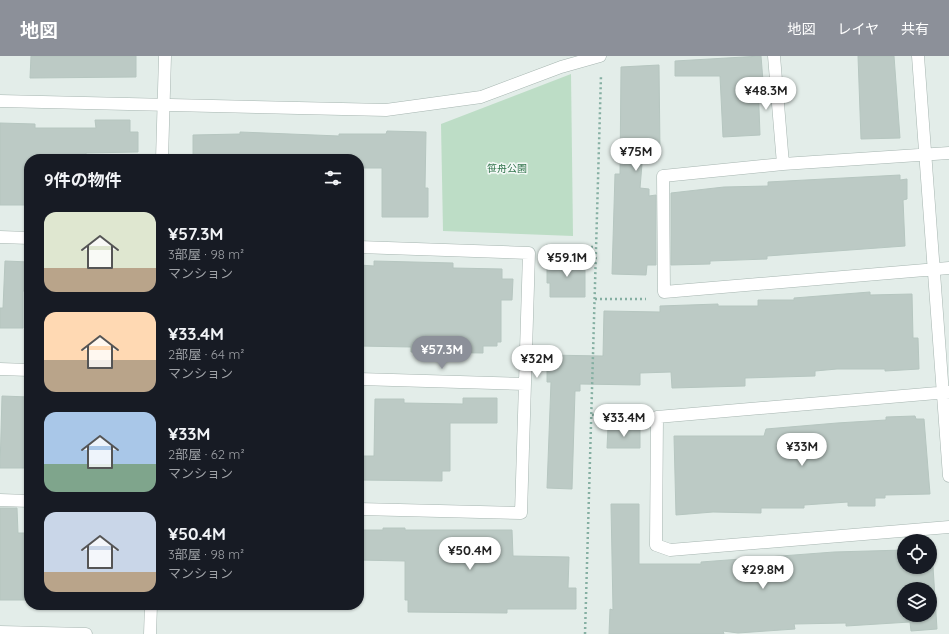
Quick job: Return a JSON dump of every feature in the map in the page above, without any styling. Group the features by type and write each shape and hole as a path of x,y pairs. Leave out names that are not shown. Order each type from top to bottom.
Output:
{"street":[{"path":"162,154 165,56"},
{"path":"0,101 386,110 481,97 561,67 600,56"},
{"path":"774,56 783,164"},
{"path":"918,56 933,270 946,393 949,476"},
{"path":"949,153 783,164 664,176 664,292 949,268"},
{"path":"0,237 24,238"},
{"path":"364,247 529,253 521,513 364,509"},
{"path":"0,369 24,370"},
{"path":"364,379 525,384"},
{"path":"946,393 657,417 656,545 670,550 949,527"},
{"path":"0,500 24,501"},
{"path":"150,634 151,610"},
{"path":"0,632 86,634"}],"path":[{"path":"585,634 601,72"},
{"path":"529,253 536,246 595,247"},
{"path":"595,299 653,299 664,292"},
{"path":"592,415 657,417"}],"green space":[{"name":"笹舟公園","path":"571,74 573,236 443,231 441,124"}],"building":[{"path":"31,56 136,56 136,77 30,78"},
{"path":"761,56 763,81 758,82 760,135 723,137 720,76 675,76 675,61"},
{"path":"858,56 894,56 900,138 861,139"},
{"path":"659,65 660,152 643,152 640,188 649,189 649,196 656,195 656,265 647,265 646,275 612,274 615,174 620,174 621,67"},
{"path":"95,120 130,120 130,132 138,132 138,152 24,154 24,205 0,205 0,123 35,124 35,128 96,128"},
{"path":"387,131 426,132 425,188 428,188 428,217 382,217 382,168 364,168 364,154 193,154 193,135 240,134 240,132 339,136 339,134 386,134"},
{"path":"900,175 900,180 907,179 907,199 903,200 905,246 767,256 767,259 710,261 710,264 671,265 671,193 724,187 768,186 768,182"},
{"path":"547,260 585,260 585,297 550,297 550,283 547,283"},
{"path":"5,261 24,262 23,328 0,328 0,308 3,308"},
{"path":"374,261 453,263 453,268 502,269 502,279 513,279 512,300 501,300 501,342 497,342 497,346 483,346 483,353 411,352 411,347 364,346 364,265 374,266"},
{"path":"870,292 870,295 912,294 913,338 918,338 919,369 885,371 885,369 837,369 815,371 815,376 745,378 745,386 672,388 671,372 640,373 640,385 580,384 580,391 575,391 572,489 547,488 551,382 547,382 547,355 603,356 604,311 660,312 660,306 718,304 718,306 758,306 758,300 794,300 794,298"},
{"path":"2,396 24,397 24,468 0,468"},
{"path":"463,398 497,398 497,423 450,423 450,471 442,471 442,481 364,480 364,456 374,456 375,399 404,399 404,403 463,404"},
{"path":"915,416 916,419 924,419 930,494 885,495 885,498 875,498 875,506 848,506 848,502 804,505 804,508 761,508 761,513 713,512 676,515 674,436 764,436 766,429 886,420 886,417"},
{"path":"608,427 640,427 640,448 607,448"},
{"path":"611,504 639,504 639,564 701,564 701,562 834,552 897,550 897,574 933,574 934,582 897,582 897,622 910,622 846,626 846,623 794,624 795,629 738,633 723,631 724,634 609,634 610,609 613,610"},
{"path":"0,508 17,508 18,533 24,533 24,600 0,600"},
{"path":"383,528 405,528 405,530 512,530 513,556 569,557 568,588 576,588 576,609 507,609 507,613 408,612 408,600 405,600 405,561 364,560 364,530 383,530"},
{"path":"910,622 937,622 937,629 911,631"}]}
